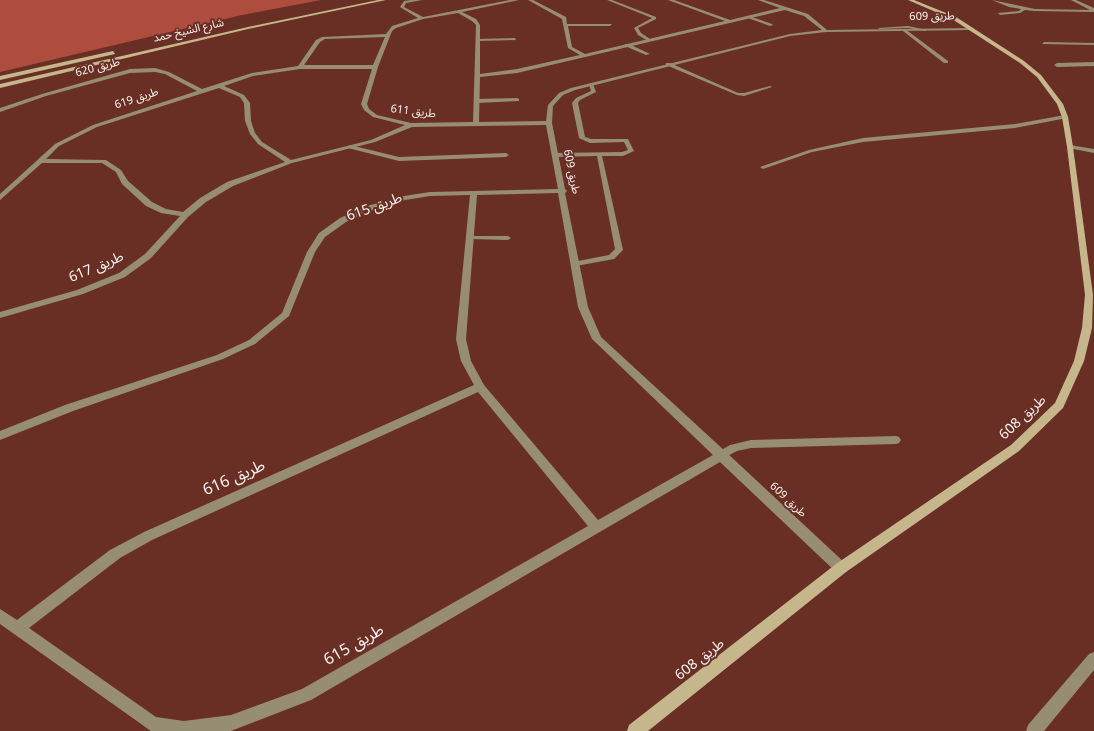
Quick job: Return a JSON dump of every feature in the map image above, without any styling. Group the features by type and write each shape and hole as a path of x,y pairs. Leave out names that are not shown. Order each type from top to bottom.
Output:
{"street":[{"name":"شارع الشيخ حمد","path":"0,78 356,0"},
{"name":"شارع الشيخ حمد","path":"0,86 248,28 384,0"},
{"path":"420,0 405,2 402,7 422,18"},
{"path":"300,67 318,41 324,38 388,35 394,27 422,18 516,0"},
{"path":"530,0 560,15 566,25 570,48 584,55"},
{"path":"670,0 730,21"},
{"path":"760,0 806,15 826,31"},
{"name":"طريق 608","path":"635,731 841,568 1015,448 1059,405 1078,361 1087,328 1089,295 1065,118 1051,90 1039,76 972,29 935,9 910,0"},
{"path":"994,0 1023,8 1094,10"},
{"path":"1073,0 1094,10"},
{"path":"478,76 517,71 786,8"},
{"path":"1000,14 1020,12 1023,8"},
{"path":"458,11 477,22 478,76 476,125"},
{"path":"566,25 610,24"},
{"name":"طريق 609","path":"841,568 597,339 583,308 549,123 553,100 561,94 591,84 790,35 826,31 972,29"},
{"name":"طريق 611","path":"388,35 375,67 364,104 366,110 375,116 411,125 549,123"},
{"path":"1057,65 1094,64"},
{"name":"طريق 619","path":"1,196 57,145 95,126 200,90 252,75 300,67 375,67"},
{"name":"طريق 620","path":"0,110 44,94 130,71 155,70 167,73 200,90"},
{"path":"218,85 242,96 247,103 248,121 252,133 260,143 290,162"},
{"name":"طريق 617","path":"0,315 80,292 122,275 148,256 185,215 203,200 230,184 290,162 350,147 411,125"},
{"path":"1070,147 1094,151"},
{"path":"40,161 94,160 111,163 119,171 125,182 149,204 164,211 185,215"},
{"name":"طريق 615","path":"0,436 69,408 220,357 252,342 286,314 311,252 322,236 343,220 370,208 404,198 430,194 563,191"},
{"path":"474,193 472,238 461,339 466,361 480,387 597,528"},
{"name":"طريق 616","path":"18,628 116,554 148,536 480,387"},
{"name":"طريق 615","path":"0,616 153,724 184,729 231,723 306,695 722,455"},
{"path":"1034,731 1094,659"}],"lane":[{"path":"609,0 654,18 636,28 639,34 649,40"},
{"path":"749,17 770,25"},
{"path":"880,28 908,27 925,30"},
{"path":"904,30 946,62"},
{"path":"478,40 515,38"},
{"path":"1044,43 1094,44"},
{"path":"627,45 648,54"},
{"path":"668,64 737,94 744,95 770,88"},
{"path":"555,155 627,154 631,150 626,140 590,141 582,138 575,103 578,99 594,92 591,84"},
{"path":"477,101 517,100"},
{"path":"763,168 811,151 863,140 1015,126 1065,118"},
{"path":"350,147 400,159 506,155"},
{"path":"576,264 611,257 619,250 599,154"},
{"path":"472,238 508,238"},
{"path":"722,455 734,448 751,444 896,440"}],"shaded area":[{"path":"0,0 321,0 242,15 0,72"}]}
